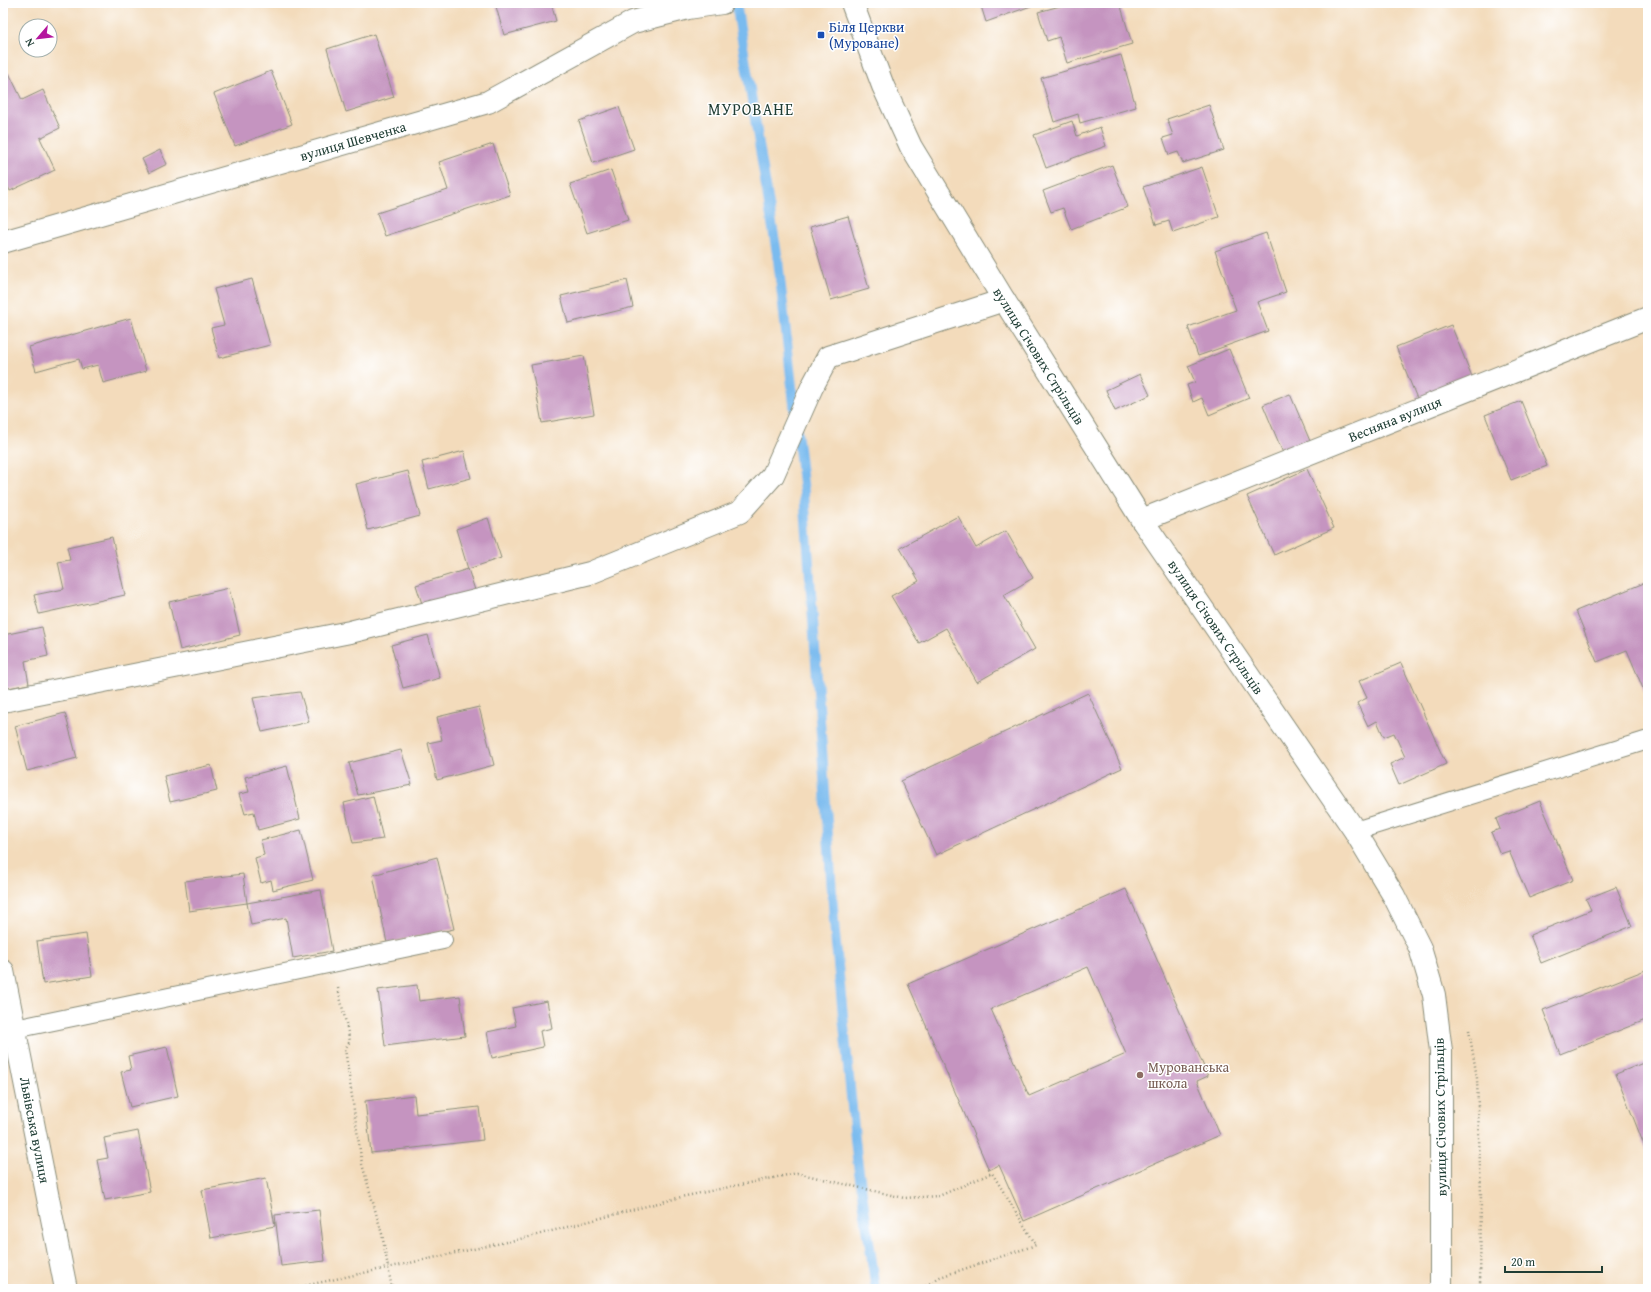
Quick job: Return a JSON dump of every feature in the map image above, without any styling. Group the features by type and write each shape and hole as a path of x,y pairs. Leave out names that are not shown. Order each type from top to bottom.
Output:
{"street":[{"name":"вулиця Шевченка","path":"3,242 488,102 633,22 688,8 722,3"},
{"name":"вулиця Січових Стрільців","path":"852,3 883,86 912,147 1004,300 1142,520 1355,831 1394,896 1420,948 1434,995 1441,1051 1441,1289"},
{"path":"3,701 350,632 590,572 740,512 773,475 812,386 828,357 1004,300"},
{"name":"Весняна вулиця","path":"1142,520 1648,318"},
{"name":"Львівська вулиця","path":"3,971 66,1289"}],"lane":[{"path":"1355,831 1648,740"},
{"path":"15,1029 443,940"}],"path":[{"path":"332,962 350,1041 345,1049 362,1164 382,1234 392,1289"},
{"path":"290,1289 529,1238 681,1197 797,1173 904,1198 939,1196 992,1173 1036,1245 940,1278 921,1289"}],"building":[{"path":"495,3 551,3 556,21 504,35"},
{"path":"980,3 1030,3 1031,6 986,22"},
{"path":"1071,3 1120,3 1132,44 1067,63 1059,37 1047,41 1038,12"},
{"path":"374,34 394,97 346,112 327,49"},
{"path":"1121,55 1136,107 1080,123 1078,114 1054,122 1041,78"},
{"path":"271,71 292,124 235,146 214,94"},
{"path":"9,73 22,100 43,90 60,128 40,138 55,170 10,191 3,176 3,76"},
{"path":"1209,105 1224,150 1183,163 1178,152 1169,155 1163,138 1173,135 1167,119"},
{"path":"619,107 634,149 593,163 579,121"},
{"path":"1072,121 1077,136 1100,127 1106,146 1046,168 1034,135"},
{"path":"493,144 510,195 385,236 377,213 448,190 439,162"},
{"path":"160,150 167,164 149,173 142,159"},
{"path":"1112,165 1128,207 1071,229 1063,208 1051,212 1043,191"},
{"path":"1202,167 1219,217 1173,233 1169,221 1156,225 1143,187"},
{"path":"611,170 628,220 587,233 570,184"},
{"path":"848,216 869,289 831,300 810,227"},
{"path":"1266,233 1286,292 1257,302 1268,331 1198,356 1188,327 1236,310 1215,251"},
{"path":"252,279 270,345 219,358 211,328 224,325 214,289"},
{"path":"627,280 633,307 568,323 561,296"},
{"path":"131,318 146,371 103,383 98,365 82,369 79,359 36,371 29,347"},
{"path":"1451,325 1473,379 1418,401 1396,347"},
{"path":"1229,349 1249,398 1209,415 1202,398 1193,402 1187,385 1195,382 1188,366"},
{"path":"584,356 594,414 542,423 531,365"},
{"path":"1140,374 1150,395 1115,411 1106,390"},
{"path":"1290,394 1310,441 1283,453 1263,405"},
{"path":"1521,401 1547,466 1511,480 1485,415"},
{"path":"464,451 471,478 429,489 422,462"},
{"path":"1307,469 1334,528 1274,555 1247,496"},
{"path":"408,471 420,516 368,530 356,484"},
{"path":"958,516 976,548 1006,531 1033,578 1004,595 1035,649 977,682 946,628 919,643 891,596 919,581 900,548"},
{"path":"488,518 501,558 468,569 456,529"},
{"path":"112,537 125,595 39,614 34,595 64,589 58,562 70,560 67,547"},
{"path":"468,569 476,593 424,610 416,585"},
{"path":"1644,583 1648,593 1648,689 1644,691 1627,650 1597,662 1576,611"},
{"path":"229,588 240,635 180,650 169,602"},
{"path":"42,627 48,656 25,661 29,684 3,689 3,635"},
{"path":"428,635 440,678 403,688 391,645"},
{"path":"1401,663 1446,764 1399,785 1390,764 1405,757 1394,733 1384,737 1377,721 1368,726 1357,703 1367,698 1359,681"},
{"path":"300,692 309,722 262,732 253,698"},
{"path":"1088,693 1122,768 936,855 901,781"},
{"path":"479,707 494,765 437,780 428,743 442,740 437,717"},
{"path":"65,713 77,758 27,771 15,726"},
{"path":"401,750 412,785 358,795 349,763"},
{"path":"211,765 217,791 170,802 164,776"},
{"path":"287,766 300,819 258,830 254,812 245,814 239,794 249,792 245,777"},
{"path":"373,796 383,839 353,843 344,803"},
{"path":"1540,801 1573,880 1529,898 1509,851 1500,854 1491,832 1500,829 1496,819"},
{"path":"301,830 313,880 273,890 271,880 261,883 255,858 264,855 261,840"},
{"path":"437,857 454,929 387,943 373,875"},
{"path":"243,874 247,903 189,911 185,881"},
{"path":"1616,887 1632,926 1541,963 1530,935 1591,910 1586,899"},
{"path":"1126,889 1208,1076 1197,1081 1220,1135 1024,1221 999,1165 989,1170 908,984","holes":["1088,967 1126,1054 1029,1096 991,1009"]},
{"path":"321,890 332,951 293,958 286,918 251,925 247,903"},
{"path":"86,934 92,976 43,984 37,941"},
{"path":"1648,969 1648,1019 1560,1054 1543,1010"},
{"path":"417,985 419,1001 460,996 465,1036 385,1046 378,990"},
{"path":"547,1001 552,1028 540,1031 543,1047 492,1058 487,1032 516,1026 512,1008"},
{"path":"167,1047 178,1096 130,1107 121,1072 131,1070 128,1056"},
{"path":"1648,1061 1648,1155 1616,1074"},
{"path":"414,1095 416,1114 479,1107 483,1140 371,1153 365,1101"},
{"path":"138,1131 150,1192 105,1200 97,1160 108,1158 104,1138"},
{"path":"266,1178 275,1226 211,1238 202,1190"},
{"path":"319,1210 325,1261 281,1266 275,1215"}],"waterway":[{"path":"736,3 778,260 795,413"},
{"path":"797,431 804,492 835,934 857,1158 876,1289"}],"place":[{"name":"Біля Церкви (Муроване)","path":"821,35"},
{"name":"Мурованська школа","path":"1140,1075"}],"district":[{"name":"МУРОВАНЕ","path":"751,109"}]}
